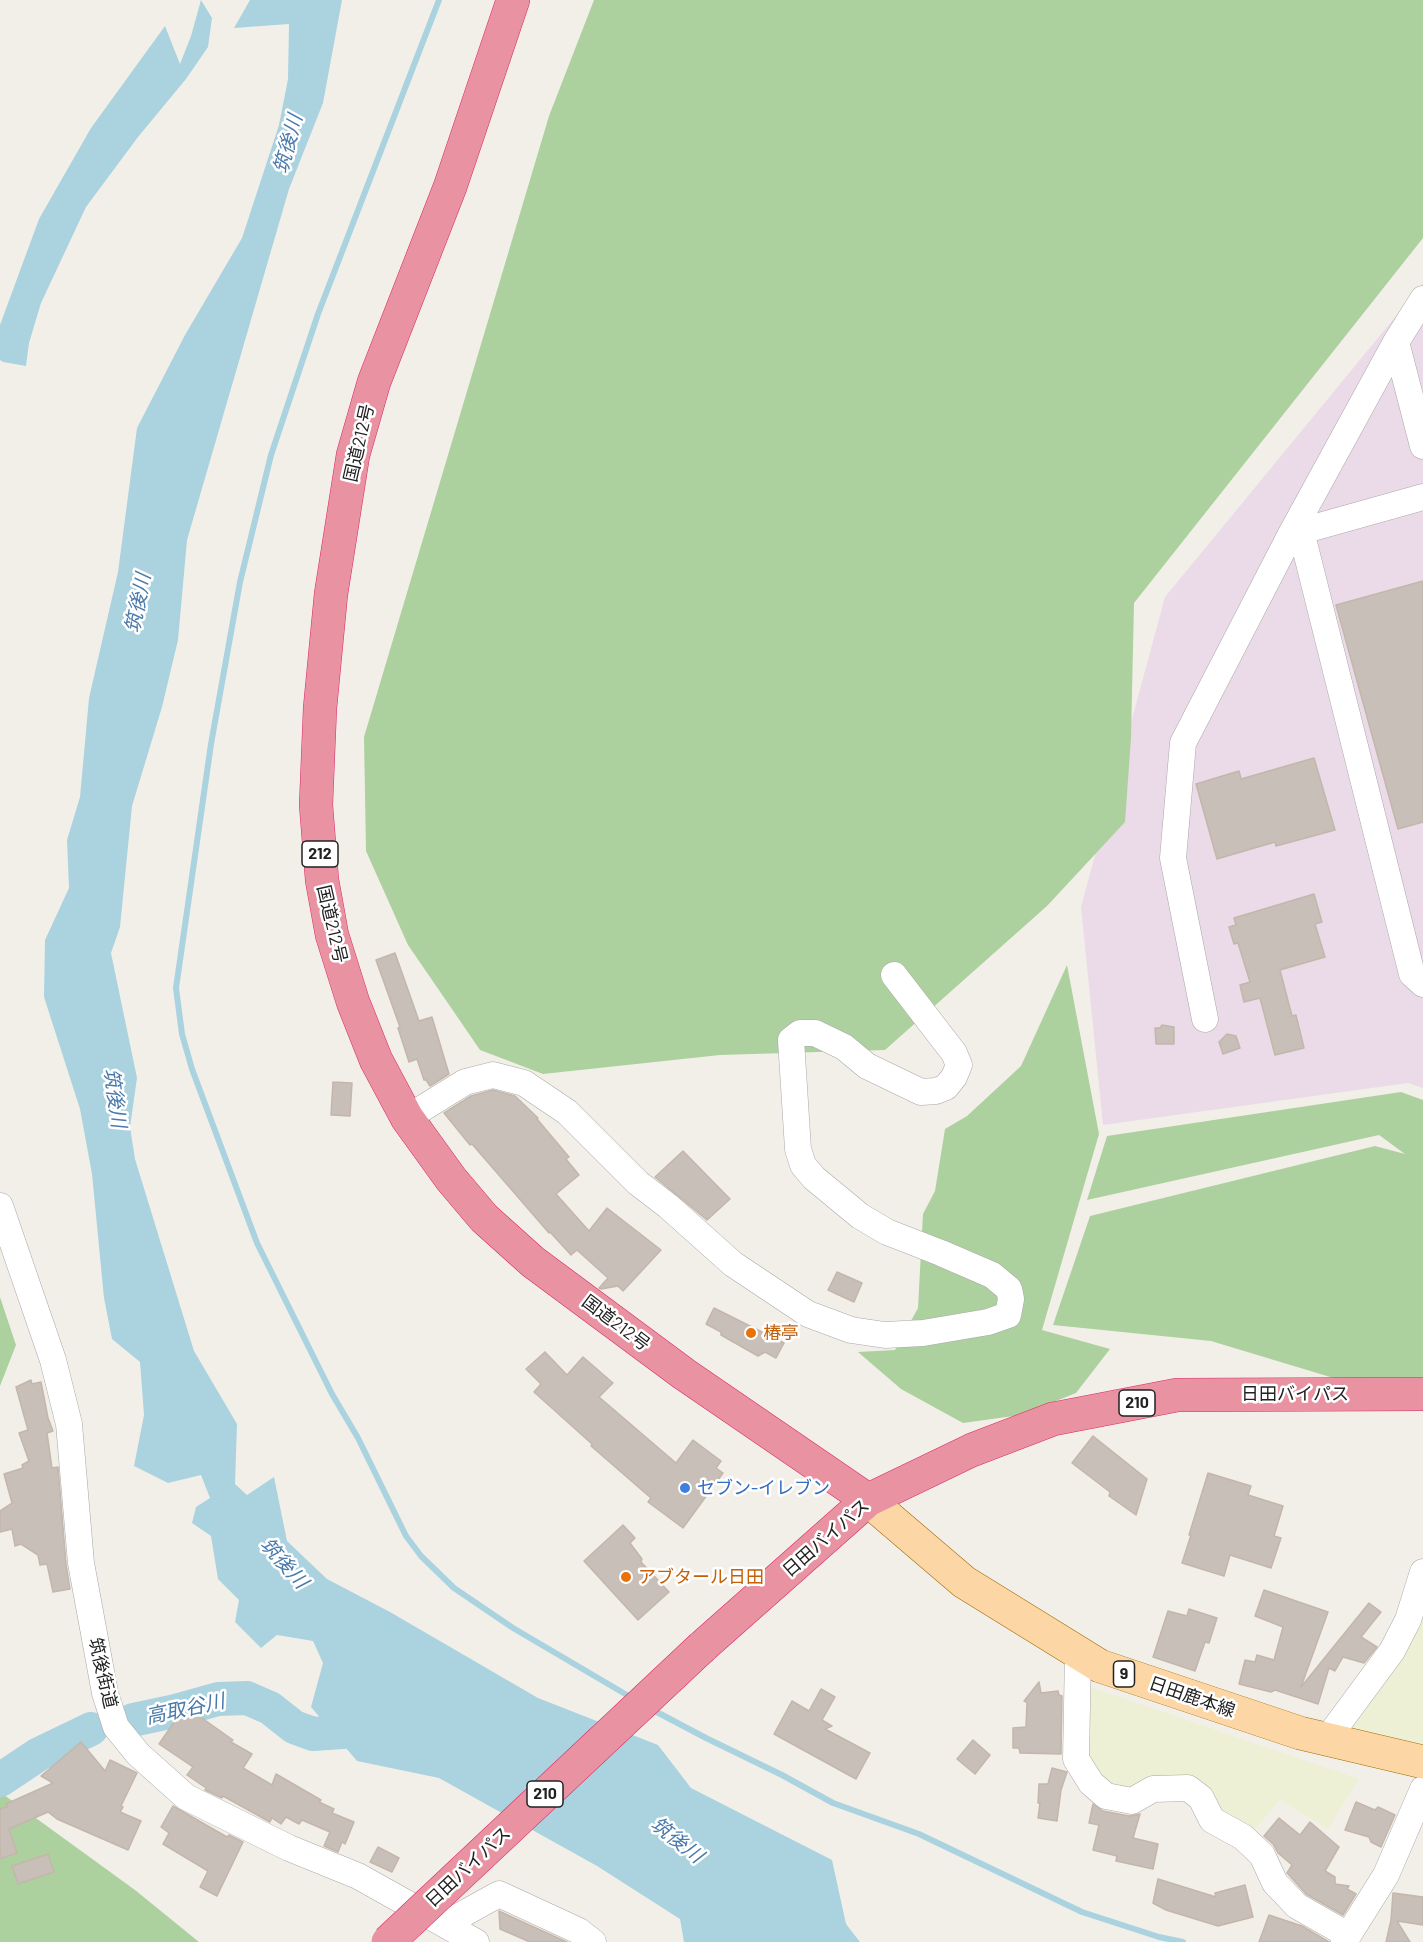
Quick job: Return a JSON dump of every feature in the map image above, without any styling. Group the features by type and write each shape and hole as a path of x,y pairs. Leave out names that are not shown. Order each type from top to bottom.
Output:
{"highway":[{"name":"国道212号","path":"513,0 450,187 374,382 353,455 331,594 321,697 316,806 322,880 332,935 353,1002 376,1060 407,1118 451,1179 484,1218 533,1262 684,1374 868,1500"},
{"name":"日田バイパス","path":"388,1942 702,1647 868,1500 972,1450 1053,1419 1166,1397 1177,1395 1423,1394"}],"main road":[{"name":"日田鹿本線","path":"868,1500 964,1582 1100,1666 1300,1733 1423,1762"}],"street":[{"path":"1205,1019 1173,858 1184,743 1396,342 1423,299"},
{"path":"1396,342 1423,446"},
{"path":"1296,533 1423,497"},
{"path":"1296,533 1412,974 1423,984"},
{"path":"407,1118 465,1082 493,1075 524,1083 567,1113 638,1183 668,1206 733,1264 808,1314 851,1330 885,1335 923,1333 988,1322 1008,1315 1011,1299 1008,1289 992,1275 941,1252 887,1232 860,1216 814,1178 803,1165 798,1149 791,1040 800,1033 815,1033 844,1047 867,1066 921,1092 936,1091 946,1087 954,1077 959,1065 954,1053 894,975"},
{"name":"筑後街道","path":"0,1206 53,1360 69,1424 81,1563 105,1693 116,1727 138,1754 186,1797 289,1848 357,1876 476,1942"},
{"path":"1327,1739 1392,1650 1408,1620 1423,1572"},
{"path":"1078,1653 1076,1760 1091,1783 1106,1796 1132,1801 1153,1789 1188,1788 1201,1798 1212,1820 1243,1837 1262,1855 1275,1883 1297,1906 1346,1939 1386,1875 1423,1789"},
{"path":"445,1924 499,1894 579,1931 593,1942"}],"shaded area":[{"path":"1423,283 1423,1088 1408,1083 1103,1125 1081,907 1165,597"}],"green space":[{"path":"594,0 1423,0 1423,238 1134,603 1131,738 1125,822 1047,906 885,1050 720,1055 543,1074 480,1050 408,945 366,851 364,737 549,116"},
{"path":"1067,965 1099,1134 1042,1330 1110,1349 1076,1393 1021,1415 963,1423 901,1389 858,1352 895,1350 918,1308 923,1214 935,1191 945,1129 967,1116 1021,1066"},
{"path":"1401,1092 1423,1100 1423,1405 1211,1341 1053,1325 1090,1216 1375,1146 1405,1154 1379,1135 1087,1200 1107,1136"},
{"path":"0,1297 16,1345 0,1386"},
{"path":"1423,1586 1423,1755 1337,1734"},
{"path":"1082,1684 1359,1779 1328,1829 1280,1800 1249,1836 1217,1817 1207,1797 1110,1793 1082,1757"},
{"path":"0,1792 135,1890 199,1942 0,1942"}],"water":[{"path":"201,0 212,18 208,47 186,79 138,137 86,207 41,303 29,343 26,366 3,362 0,360 0,325 39,219 91,128 165,26 180,64"},
{"name":"筑後川","path":"250,0 342,0 323,103 289,189 187,540 178,640 162,707 132,806 120,927 111,953 137,1078 130,1127 135,1159 194,1351 237,1424 235,1484 247,1495 274,1477 287,1541 327,1579 390,1612 538,1698 658,1745 691,1788 832,1860 846,1924 860,1942 684,1942 680,1919 597,1866 439,1778 357,1761 311,1707 323,1663 313,1641 277,1635 261,1648 235,1622 239,1600 218,1579 211,1536 192,1523 196,1507 210,1498 201,1475 168,1483 134,1466 144,1415 140,1362 112,1339 104,1298 92,1174 80,1109 44,997 45,940 69,888 67,840 80,797 89,698 118,572 137,428 185,335 242,238 279,125 288,79 289,24 234,28"}],"building":[{"path":"1423,581 1423,822 1398,829 1336,605"},
{"path":"1314,758 1335,830 1276,846 1275,842 1217,859 1196,784 1239,771 1241,779"},
{"path":"1314,894 1322,922 1315,924 1325,957 1280,970 1292,1016 1296,1015 1304,1048 1275,1055 1260,998 1244,1002 1240,985 1250,982 1238,943 1234,944 1229,927 1236,925 1234,918"},
{"path":"395,953 419,1021 432,1017 449,1074 430,1086 424,1080 417,1059 409,1062 398,1028 400,1027 376,960"},
{"path":"1162,1025 1174,1027 1174,1044 1156,1044 1155,1028 1160,1028"},
{"path":"1227,1034 1236,1036 1240,1048 1223,1054 1219,1042"},
{"path":"333,1082 352,1083 350,1116 331,1115"},
{"path":"493,1090 515,1096 538,1118 569,1157 566,1159 579,1175 556,1194 589,1231 607,1208 661,1250 623,1291 618,1286 599,1288 608,1278 577,1250 571,1255 549,1233 444,1113 471,1096"},
{"path":"683,1151 730,1199 707,1220 655,1177"},
{"path":"837,1272 862,1283 854,1302 828,1290"},
{"path":"714,1308 784,1343 776,1358 765,1352 758,1356 706,1324"},
{"path":"545,1352 567,1375 583,1357 613,1383 599,1397 676,1463 693,1440 721,1461 716,1468 723,1473 683,1528 648,1502 651,1498 534,1392 541,1384 526,1369"},
{"path":"31,1380 32,1384 41,1382 53,1431 47,1433 52,1468 58,1467 70,1589 53,1592 47,1564 40,1565 38,1555 21,1544 15,1546 12,1529 0,1532 0,1511 12,1503 4,1474 23,1468 22,1465 29,1461 19,1433 28,1430 16,1387"},
{"path":"1093,1436 1147,1479 1136,1515 1109,1496 1110,1492 1072,1463"},
{"path":"1208,1473 1251,1486 1248,1495 1283,1506 1274,1536 1281,1538 1271,1568 1230,1555 1224,1576 1182,1563"},
{"name":"アブタール日田","path":"623,1525 635,1538 630,1543 642,1559 641,1562 669,1592 638,1620 584,1561"},
{"path":"1264,1590 1328,1612 1301,1687 1369,1603 1381,1612 1361,1637 1377,1647 1364,1663 1343,1657 1335,1671 1329,1668 1318,1704 1275,1690 1271,1692 1239,1684 1245,1660 1255,1662 1257,1655 1274,1660 1283,1627 1255,1616"},
{"path":"1189,1609 1217,1618 1209,1643 1205,1642 1195,1671 1153,1657 1168,1611 1187,1616"},
{"path":"1039,1682 1041,1693 1058,1691 1062,1696 1061,1754 1020,1753 1019,1748 1013,1748 1013,1728 1026,1727 1027,1703 1024,1701"},
{"path":"821,1689 835,1697 822,1720 832,1726 825,1729 870,1753 856,1779 774,1734 792,1701 809,1711"},
{"path":"192,1711 233,1740 231,1742 252,1754 243,1768 272,1785 276,1774 334,1809 332,1813 354,1822 345,1844 342,1842 338,1852 324,1846 330,1832 302,1820 299,1824 286,1817 281,1824 272,1818 270,1822 223,1796 222,1798 205,1790 206,1788 187,1775 193,1767 159,1744 179,1715 186,1720"},
{"path":"973,1740 990,1755 975,1774 957,1759"},
{"path":"81,1742 105,1771 110,1760 137,1773 120,1812 141,1821 128,1850 57,1819 48,1812 9,1829 17,1853 0,1859 0,1809 7,1807 6,1804 53,1783 41,1776"},
{"path":"1052,1768 1067,1772 1061,1790 1057,1821 1038,1818 1039,1784 1048,1784"},
{"path":"1356,1802 1375,1810 1378,1807 1395,1815 1381,1847 1371,1842 1369,1837 1345,1830"},
{"path":"1093,1804 1103,1811 1129,1816 1140,1814 1133,1838 1158,1844 1153,1869 1116,1861 1117,1856 1093,1850 1099,1825 1089,1823"},
{"path":"173,1806 227,1837 229,1835 243,1842 217,1896 200,1887 208,1871 163,1844 169,1833 161,1827"},
{"path":"1279,1818 1300,1835 1310,1822 1339,1847 1325,1871 1335,1877 1335,1884 1349,1886 1347,1889 1356,1894 1343,1915 1306,1894 1287,1873 1292,1865 1264,1836"},
{"path":"378,1847 399,1858 392,1872 370,1862"},
{"path":"48,1854 54,1872 18,1884 12,1866"},
{"path":"1158,1879 1216,1897 1215,1893 1245,1885 1253,1917 1218,1926 1166,1910 1153,1903"},
{"path":"1393,1893 1423,1897 1423,1925 1397,1921 1410,1942 1386,1942 1391,1920"},
{"path":"499,1911 567,1942 530,1942 500,1929"},
{"path":"1269,1915 1302,1926 1329,1942 1259,1942"}],"waterway":[{"path":"439,0 318,314 271,455 240,582 211,744 176,988 182,1034 192,1069 257,1243 406,1536 421,1556 454,1588 513,1628 632,1698"},
{"name":"高取谷川","path":"133,1720 218,1699 247,1698 270,1708 294,1727 313,1734 357,1731 379,1721"},
{"path":"651,1709 833,1803 919,1834 1082,1912 1159,1937 1183,1942"},
{"name":"高取谷川","path":"0,1780 39,1754 91,1729"}],"place":[{"name":"椿亭","path":"751,1333"},
{"name":"セブン-イレブン","path":"685,1488"},
{"name":"アブタール日田","path":"626,1577"}]}
